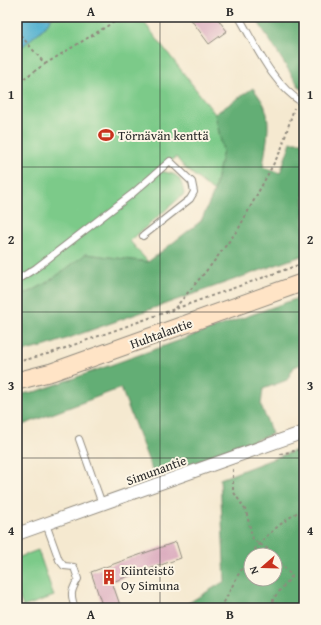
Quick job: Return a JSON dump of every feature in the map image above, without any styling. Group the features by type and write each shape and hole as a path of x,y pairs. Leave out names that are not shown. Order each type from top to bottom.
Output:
{"main road":[{"name":"Huhtalantie","path":"17,381 52,372 304,282"}],"street":[{"name":"Simunantie","path":"18,530 46,524 304,432"}],"lane":[{"path":"239,17 273,76 304,104"},
{"path":"17,280 36,268 132,194 170,161 192,182 194,192 190,199 143,236"},
{"path":"79,439 102,504"},
{"path":"46,524 59,560 64,566 74,568 78,579 72,590 71,598 75,608"}],"path":[{"path":"17,83 122,17"},
{"path":"17,31 45,64"},
{"path":"174,309 240,228 281,150 297,99"},
{"path":"17,362 51,353 304,263"},
{"path":"233,458 233,490 246,511 253,540 264,547"},
{"path":"256,547 286,520 304,508"},
{"path":"283,566 292,576 283,587"},
{"path":"221,608 243,567"},
{"path":"273,608 273,599 283,587"}],"green space":[{"name":"Törnävän kenttä","path":"52,17 140,17 215,114 223,151 214,192 184,167 176,157 160,171 177,176 184,194 130,241 148,262 86,254 45,284 17,297 17,51 45,27"},
{"path":"255,17 304,17 304,90 300,88"},
{"path":"253,88 263,102 268,121 263,167 280,173 291,142 304,142 304,255 46,346 17,353 17,297 45,284 86,254 148,262 201,221 214,192 223,151 215,114"},
{"path":"304,296 304,363 294,367 287,380 263,389 261,405 272,434 155,478 121,388 17,427 17,395 38,391"},
{"path":"304,447 304,608 180,608 225,581 220,479"},
{"path":"38,550 54,596 23,607 17,591 17,558"}],"water":[{"path":"17,17 52,17 45,27 17,51"}],"building":[{"path":"189,17 216,17 227,31 209,44"},
{"name":"Kiinteistö Oy Simuna","path":"176,542 181,558 112,582 121,608 103,608 91,572"}],"place":[{"name":"Törnävän kenttä","path":"106,135"},
{"name":"Kiinteistö Oy Simuna","path":"109,577"}]}
